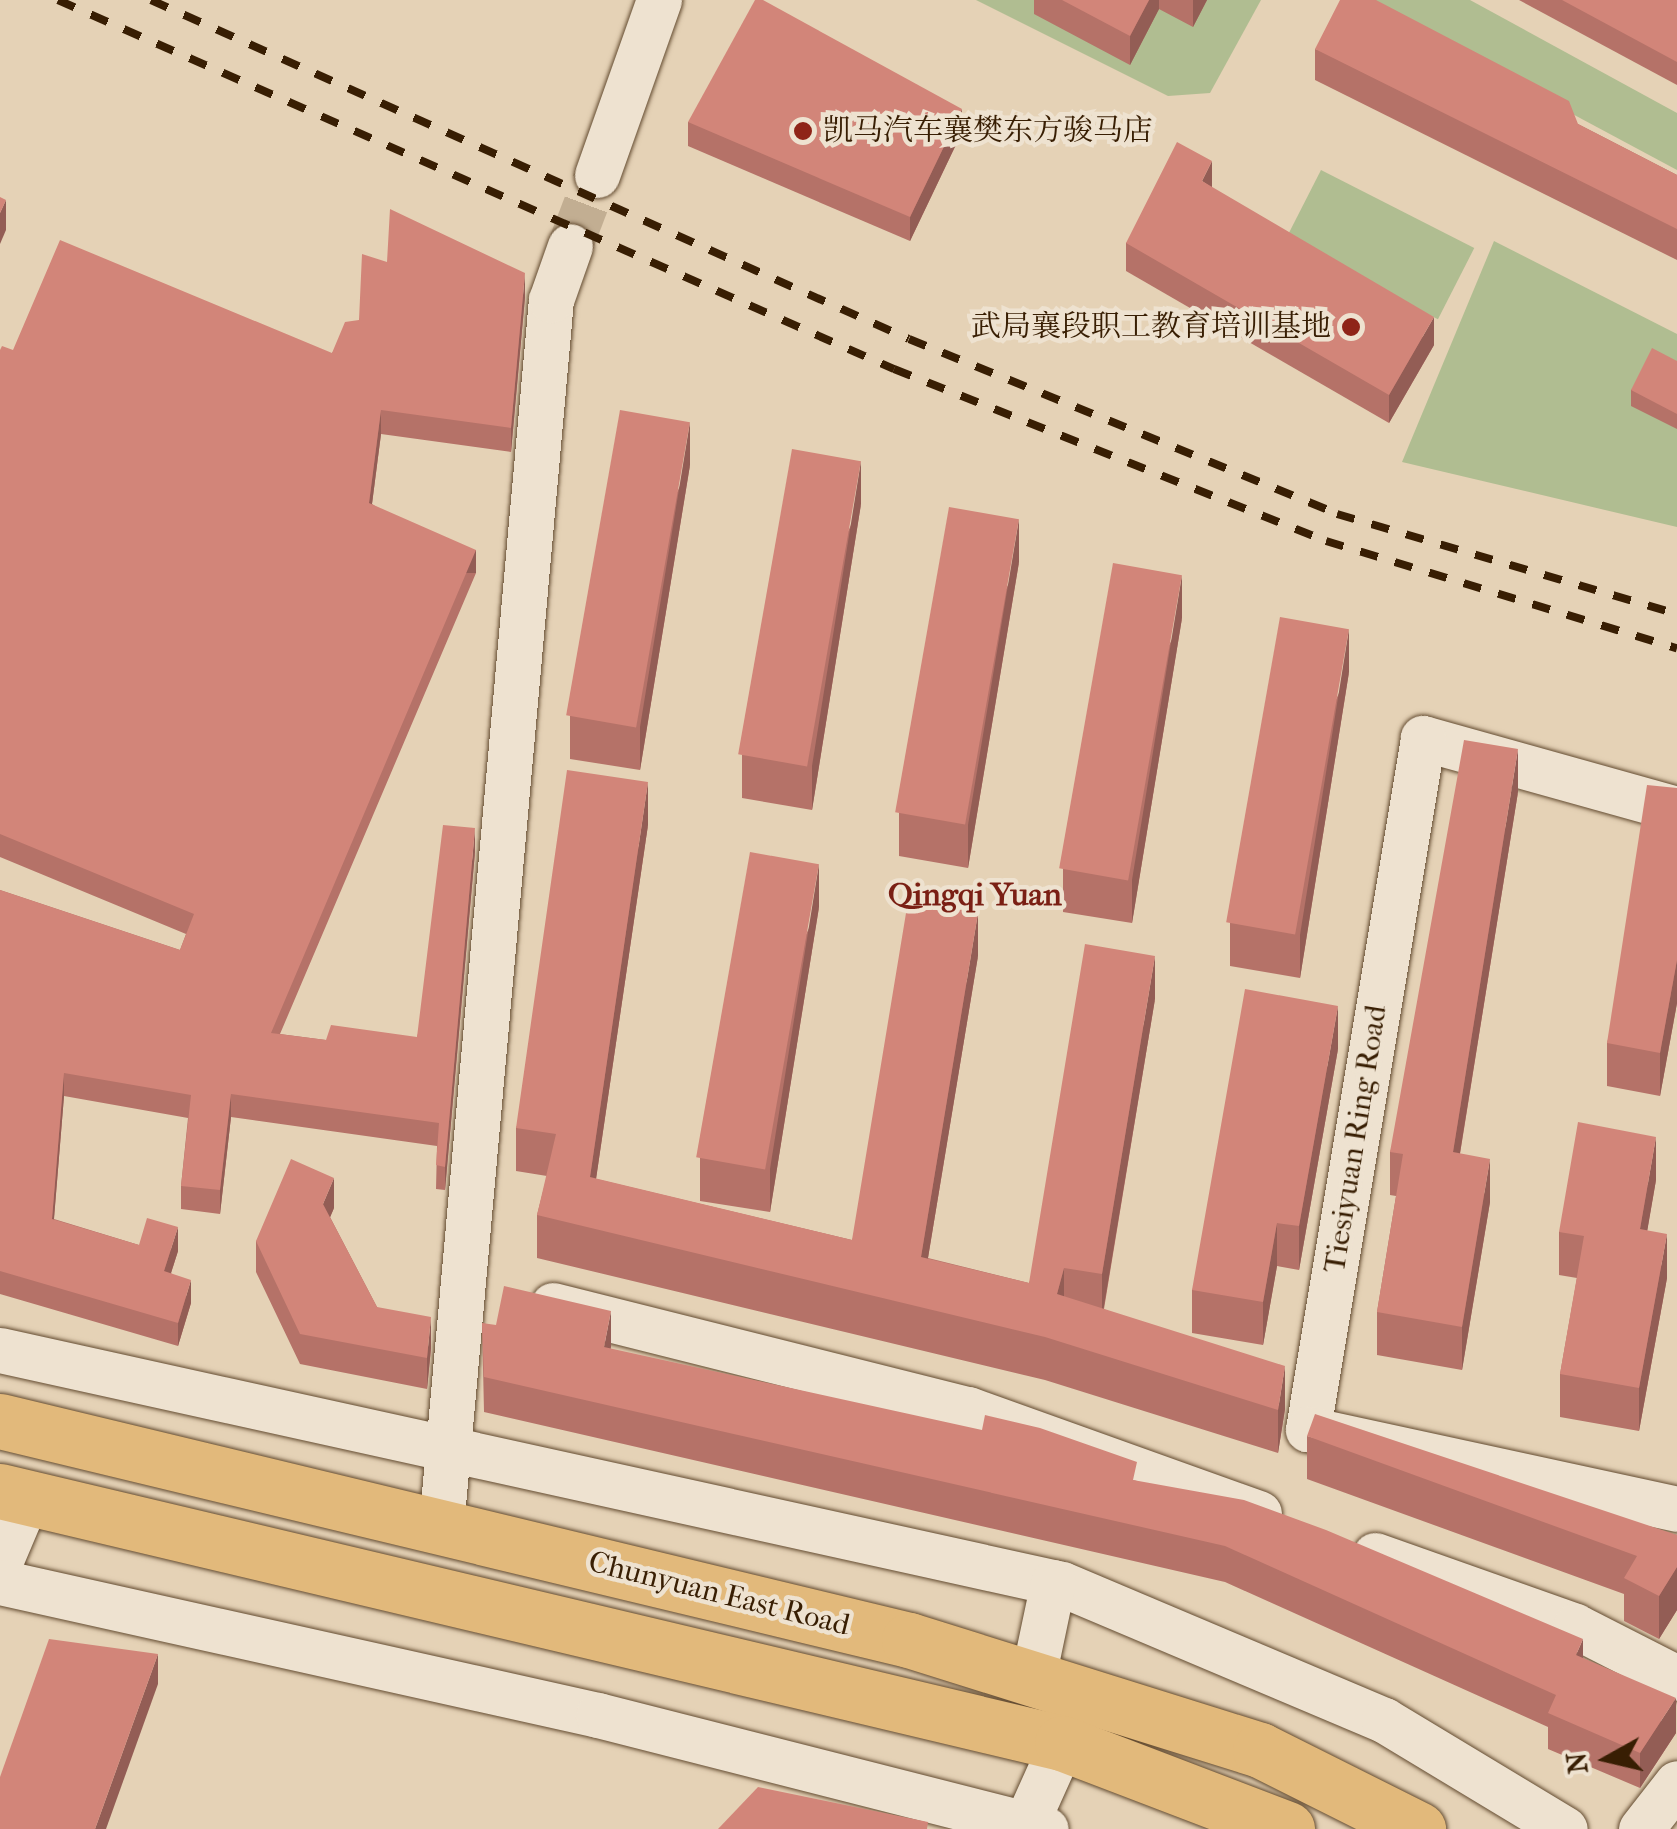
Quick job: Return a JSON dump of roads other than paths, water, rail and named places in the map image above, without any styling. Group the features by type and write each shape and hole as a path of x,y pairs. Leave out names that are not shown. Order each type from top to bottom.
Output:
{"main road":[{"name":"Chunyuan East Road","path":"0,1421 1033,1677 1260,1750 1418,1829"},
{"path":"14,1495 1062,1743 1287,1829"}],"street":[{"path":"597,176 659,0"},
{"path":"440,1527 452,1456 469,1284 551,300 570,246"},
{"name":"Tiesiyuan Ring Road","path":"1677,809 1423,738 1308,1429 1677,1509"},
{"path":"469,1284 968,1409 1575,1626 1677,1678"},
{"path":"0,1350 452,1456 1053,1582 1384,1720 1565,1829"},
{"path":"162,1460 173,1390"},
{"path":"0,1562 14,1495"},
{"path":"0,1582 1037,1825 1062,1743"},
{"path":"1033,1677 1053,1582"},
{"path":"1642,1829 1677,1783"}],"tunnel":[{"path":"570,246 597,175"}],"railway":[{"path":"58,0 894,369 1326,541 1677,648"},
{"path":"151,0 909,339 1337,514 1677,614"}],"place":[{"name":"凯马汽车襄樊东方骏马店","path":"803,131"},
{"name":"武局襄段职工教育培训基地","path":"1351,327"}],"district":[{"name":"Qingqi Yuan","path":"975,895"}]}
